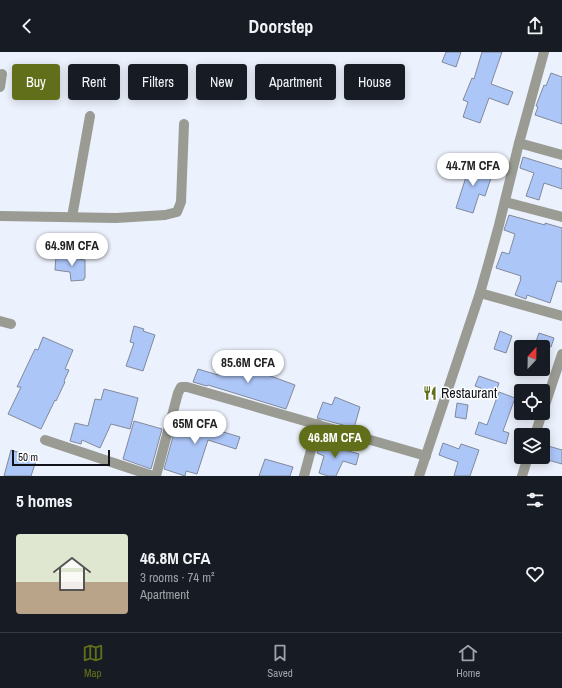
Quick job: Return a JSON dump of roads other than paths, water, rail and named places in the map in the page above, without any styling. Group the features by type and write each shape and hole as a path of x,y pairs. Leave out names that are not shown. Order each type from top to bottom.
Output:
{"street":[{"path":"419,476 480,293 500,225 519,143 544,52"},
{"path":"0,87 2,74"},
{"path":"72,218 90,116"},
{"path":"0,216 116,218 165,215 177,212 181,202 184,124"},
{"path":"519,143 562,154"},
{"path":"505,202 562,218"},
{"path":"480,293 562,316"},
{"path":"0,321 11,324"},
{"path":"550,391 562,354"},
{"path":"156,476 178,393 181,387 187,386 426,456"},
{"path":"304,476 318,424"},
{"path":"45,440 153,476"},
{"path":"522,476 526,464"}],"place":[{"name":"Restaurant","path":"430,393"}]}
